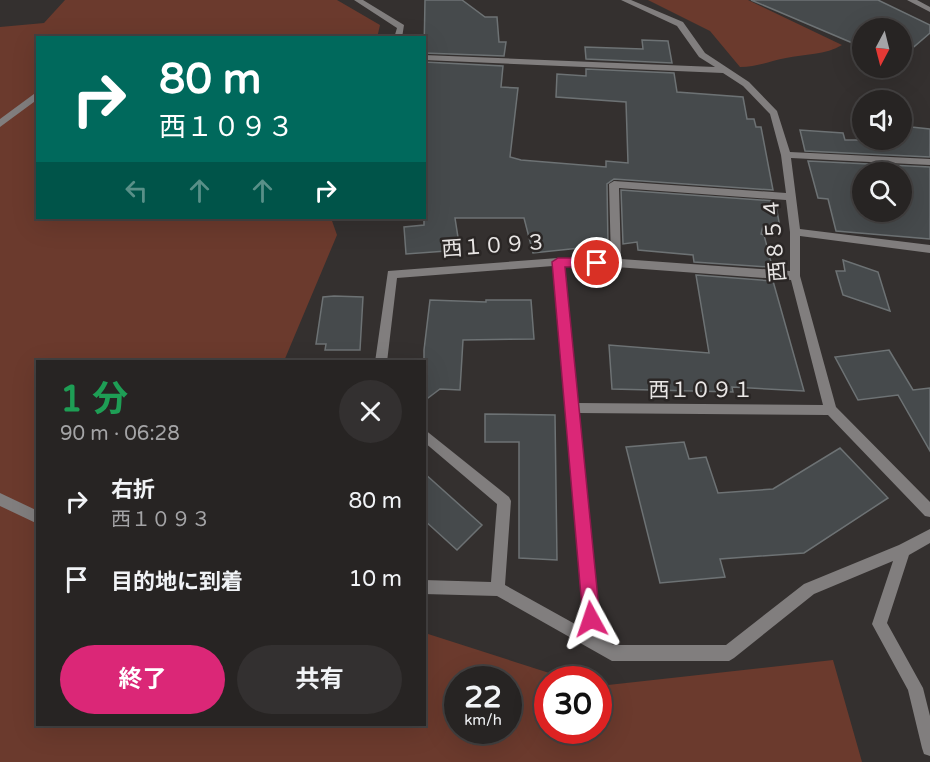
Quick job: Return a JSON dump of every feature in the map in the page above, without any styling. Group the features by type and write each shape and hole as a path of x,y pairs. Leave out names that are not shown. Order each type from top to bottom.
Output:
{"street":[{"path":"357,0 401,27 399,36"},
{"name":"西８５４","path":"625,0 680,24 702,55 746,84 774,112 786,154 795,232 795,276 831,410 930,511"},
{"path":"911,0 930,10"},
{"path":"426,57 724,70"},
{"path":"0,124 36,96"},
{"path":"786,154 930,162"},
{"path":"616,263 614,184 791,197"},
{"path":"795,232 930,249"},
{"path":"558,262 593,642"},
{"name":"西１０９３","path":"381,360 392,274 558,262 616,263 795,276"},
{"name":"西１０９１","path":"572,408 831,410"},
{"path":"426,436 504,501 498,589"},
{"path":"0,499 36,517"},
{"path":"426,587 498,589 612,653 729,653 809,589 904,550 930,536"},
{"path":"904,550 879,624 915,688 930,748"}],"shaded area":[{"path":"65,0 337,0 380,25 377,36 36,36 36,219 331,219 337,235 284,360 36,360 36,726 426,726 426,633 534,668 534,744 612,744 612,685 833,660 862,762 0,762 0,27 44,23"},
{"path":"648,0 748,0 842,45 822,52 740,67 710,31"}],"building":[{"path":"425,0 462,0 485,17 497,17 499,42 506,42 504,56 426,53"},
{"path":"751,0 878,0 930,25 930,33 912,48 912,18 852,18 852,43"},
{"path":"642,40 668,41 672,63 586,59 585,47 643,49"},
{"path":"426,62 503,66 501,87 518,88 510,157 521,160 606,167 606,161 628,163 626,102 556,97 557,74 586,76 586,69 674,73 677,92 743,97 747,119 754,119 756,127 761,127 773,190 614,179 607,184 608,245 533,253 524,218 455,218 460,250 406,254 404,227 424,225 424,219 426,219"},
{"path":"912,127 930,129 930,157 805,151 800,130 843,133 845,140 852,140 852,150 912,150"},
{"path":"808,161 852,163 852,222 912,222 912,166 930,167 930,239 836,231 828,199 818,198"},
{"path":"621,190 775,201 780,227 763,226 761,234 764,235 771,262 768,262 769,267 694,262 693,255 638,250 637,242 623,244"},
{"path":"843,260 878,272 890,311 843,295 836,271 845,271"},
{"path":"696,275 773,281 804,391 732,387 733,392 612,389 609,345 709,353"},
{"path":"323,297 363,297 360,350 325,350 326,344 316,344"},
{"path":"430,300 486,302 486,300 531,300 534,339 463,340 460,390 440,389 426,400 424,350"},
{"path":"889,350 913,390 930,388 930,451 898,395 858,400 835,357"},
{"path":"485,414 555,415 557,560 519,558 519,442 485,442"},
{"path":"684,442 689,459 706,457 718,493 773,489 840,448 888,498 804,553 720,559 725,577 660,583 626,447"},
{"path":"426,475 482,525 457,550 426,522"}],"route":[{"path":"591,619 558,262 597,263"}]}
